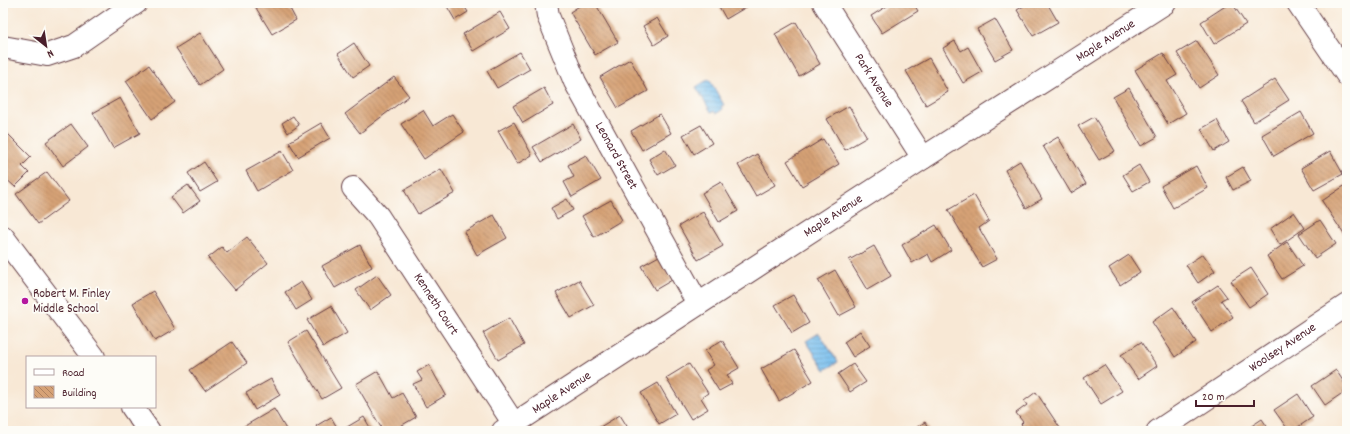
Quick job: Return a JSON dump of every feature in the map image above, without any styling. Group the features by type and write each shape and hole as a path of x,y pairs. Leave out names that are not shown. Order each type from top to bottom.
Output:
{"street":[{"path":"3,47 47,55 74,46 136,3"},
{"name":"Leonard Street","path":"546,3 548,16 575,82 698,304"},
{"name":"Park Avenue","path":"824,3 924,158"},
{"name":"Maple Avenue","path":"508,428 1165,3"},
{"path":"1308,6 1347,75"},
{"name":"Kenneth Court","path":"353,188 378,216 508,428"},
{"path":"3,237 93,356"},
{"name":"Woolsey Avenue","path":"1158,431 1347,305"},
{"path":"133,408 149,431"}],"water":[{"path":"709,79 724,105 721,106 723,109 716,114 714,111 711,112 696,87"},
{"path":"819,333 838,362 825,370 806,341"}],"building":[{"path":"253,3 287,3 296,20 272,34"},
{"path":"445,3 462,3 468,12 455,20"},
{"path":"584,3 595,3 618,42 595,55 570,12"},
{"path":"717,3 753,3 726,19"},
{"path":"892,3 913,3 918,11 882,33 871,16"},
{"path":"1029,3 1047,3 1058,22 1033,36 1017,10"},
{"path":"1232,3 1246,24 1214,44 1201,22"},
{"path":"500,12 510,29 473,51 463,34"},
{"path":"657,18 668,36 654,45 643,26"},
{"path":"995,19 1013,50 995,60 977,29"},
{"path":"796,22 820,64 799,76 775,34"},
{"path":"200,33 223,69 200,85 176,48"},
{"path":"955,41 961,51 968,47 982,72 963,83 943,48"},
{"path":"1197,41 1219,75 1199,88 1177,53"},
{"path":"354,43 369,66 353,77 338,54"},
{"path":"520,52 530,69 497,88 487,71"},
{"path":"1163,53 1177,75 1167,81 1186,113 1168,124 1135,70"},
{"path":"929,58 948,92 926,105 906,71"},
{"path":"630,59 648,91 618,108 600,77"},
{"path":"149,65 175,102 152,119 126,81"},
{"path":"394,77 409,96 360,133 345,114"},
{"path":"1275,79 1289,100 1254,122 1241,101"},
{"path":"544,88 553,105 523,123 513,106"},
{"path":"1129,88 1157,137 1141,146 1113,97"},
{"path":"120,98 140,133 113,148 93,113"},
{"path":"849,106 867,137 845,150 827,119"},
{"path":"423,110 433,126 452,114 464,132 424,159 401,124"},
{"path":"1301,112 1313,133 1274,156 1262,135"},
{"path":"660,114 671,133 642,150 631,131"},
{"path":"293,116 299,125 288,133 282,123"},
{"path":"1094,117 1115,151 1099,160 1078,126"},
{"path":"1217,120 1229,142 1214,151 1201,129"},
{"path":"514,122 532,155 517,164 498,131"},
{"path":"321,123 330,138 298,157 289,142"},
{"path":"71,124 88,147 63,166 46,142"},
{"path":"573,124 581,139 542,162 533,147"},
{"path":"701,125 712,143 694,154 683,135"},
{"path":"3,129 31,157 22,166 29,173 15,187 3,176"},
{"path":"1058,137 1086,184 1071,193 1043,146"},
{"path":"823,139 839,164 802,186 787,161"},
{"path":"665,149 675,165 658,175 649,159"},
{"path":"282,151 293,170 257,191 246,171"},
{"path":"1330,151 1343,174 1314,190 1301,168"},
{"path":"757,154 775,185 756,196 738,165"},
{"path":"586,155 601,180 572,197 564,182 574,177 568,165"},
{"path":"1020,161 1042,199 1026,208 1005,170"},
{"path":"204,162 217,182 200,192 188,173"},
{"path":"1139,165 1149,182 1133,191 1123,175"},
{"path":"1196,166 1208,188 1173,208 1161,186"},
{"path":"1243,167 1251,181 1233,190 1226,177"},
{"path":"441,169 455,193 418,214 404,190"},
{"path":"47,172 69,201 38,224 16,194"},
{"path":"721,182 738,211 719,222 702,193"},
{"path":"1347,184 1347,239 1322,201"},
{"path":"188,185 200,201 183,213 171,197"},
{"path":"974,195 989,221 979,228 997,259 982,267 948,210"},
{"path":"567,199 573,210 557,219 551,208"},
{"path":"611,200 622,220 594,237 582,216"},
{"path":"703,212 723,246 698,260 679,226"},
{"path":"1294,212 1305,228 1280,245 1270,229"},
{"path":"494,215 507,238 477,255 464,232"},
{"path":"1320,220 1336,244 1315,258 1299,234"},
{"path":"936,225 951,250 932,262 928,254 912,263 902,245"},
{"path":"247,237 268,263 235,290 208,258 222,247 227,253"},
{"path":"1287,242 1303,266 1282,279 1267,256"},
{"path":"360,245 372,267 335,288 322,266"},
{"path":"874,246 891,276 867,290 849,260"},
{"path":"1203,254 1215,271 1198,283 1186,265"},
{"path":"1129,255 1140,272 1120,285 1109,268"},
{"path":"659,256 672,280 655,290 641,266"},
{"path":"1251,268 1268,294 1249,307 1231,281"},
{"path":"835,270 856,307 839,316 818,280"},
{"path":"377,275 391,295 370,310 356,290"},
{"path":"579,280 594,305 571,318 556,293"},
{"path":"301,282 312,300 296,310 285,292"},
{"path":"1218,285 1227,297 1221,300 1233,317 1212,332 1192,302"},
{"path":"153,291 175,329 155,341 133,303"},
{"path":"793,295 809,323 792,333 775,305"},
{"path":"331,306 347,333 323,347 307,320"},
{"path":"1173,307 1196,342 1175,357 1152,322"},
{"path":"509,318 524,345 498,360 483,333"},
{"path":"306,331 341,388 322,399 288,342"},
{"path":"860,331 870,346 853,357 844,342"},
{"path":"722,340 739,368 727,375 732,384 719,391 706,370 714,365 705,351"},
{"path":"232,342 247,363 205,391 190,370"},
{"path":"1141,342 1157,366 1138,379 1121,355"},
{"path":"794,350 813,381 779,401 761,369"},
{"path":"689,364 708,393 701,398 708,409 691,419 666,378"},
{"path":"853,364 866,382 850,392 838,374"},
{"path":"429,365 446,395 426,407 413,384 422,380 417,372"},
{"path":"1104,365 1122,391 1101,404 1084,378"},
{"path":"1336,370 1347,387 1347,390 1325,405 1312,386"},
{"path":"378,371 393,398 402,393 416,417 392,431 383,431 356,384"},
{"path":"271,379 280,395 255,410 246,393"},
{"path":"658,383 676,414 659,424 641,393"},
{"path":"1036,392 1060,428 1058,430 1059,431 1025,431 1021,424 1023,422 1016,413 1027,405 1024,401"},
{"path":"1298,394 1313,417 1292,431 1289,431 1274,410"},
{"path":"274,409 287,431 236,431"},
{"path":"620,415 630,431 595,430"},
{"path":"331,417 339,431 319,431 316,426"},
{"path":"364,417 372,431 342,430"},
{"path":"1262,419 1270,431 1244,431"},
{"path":"925,422 930,431 911,431"}],"place":[{"name":"Robert M. Finley Middle School","path":"25,301"}]}
